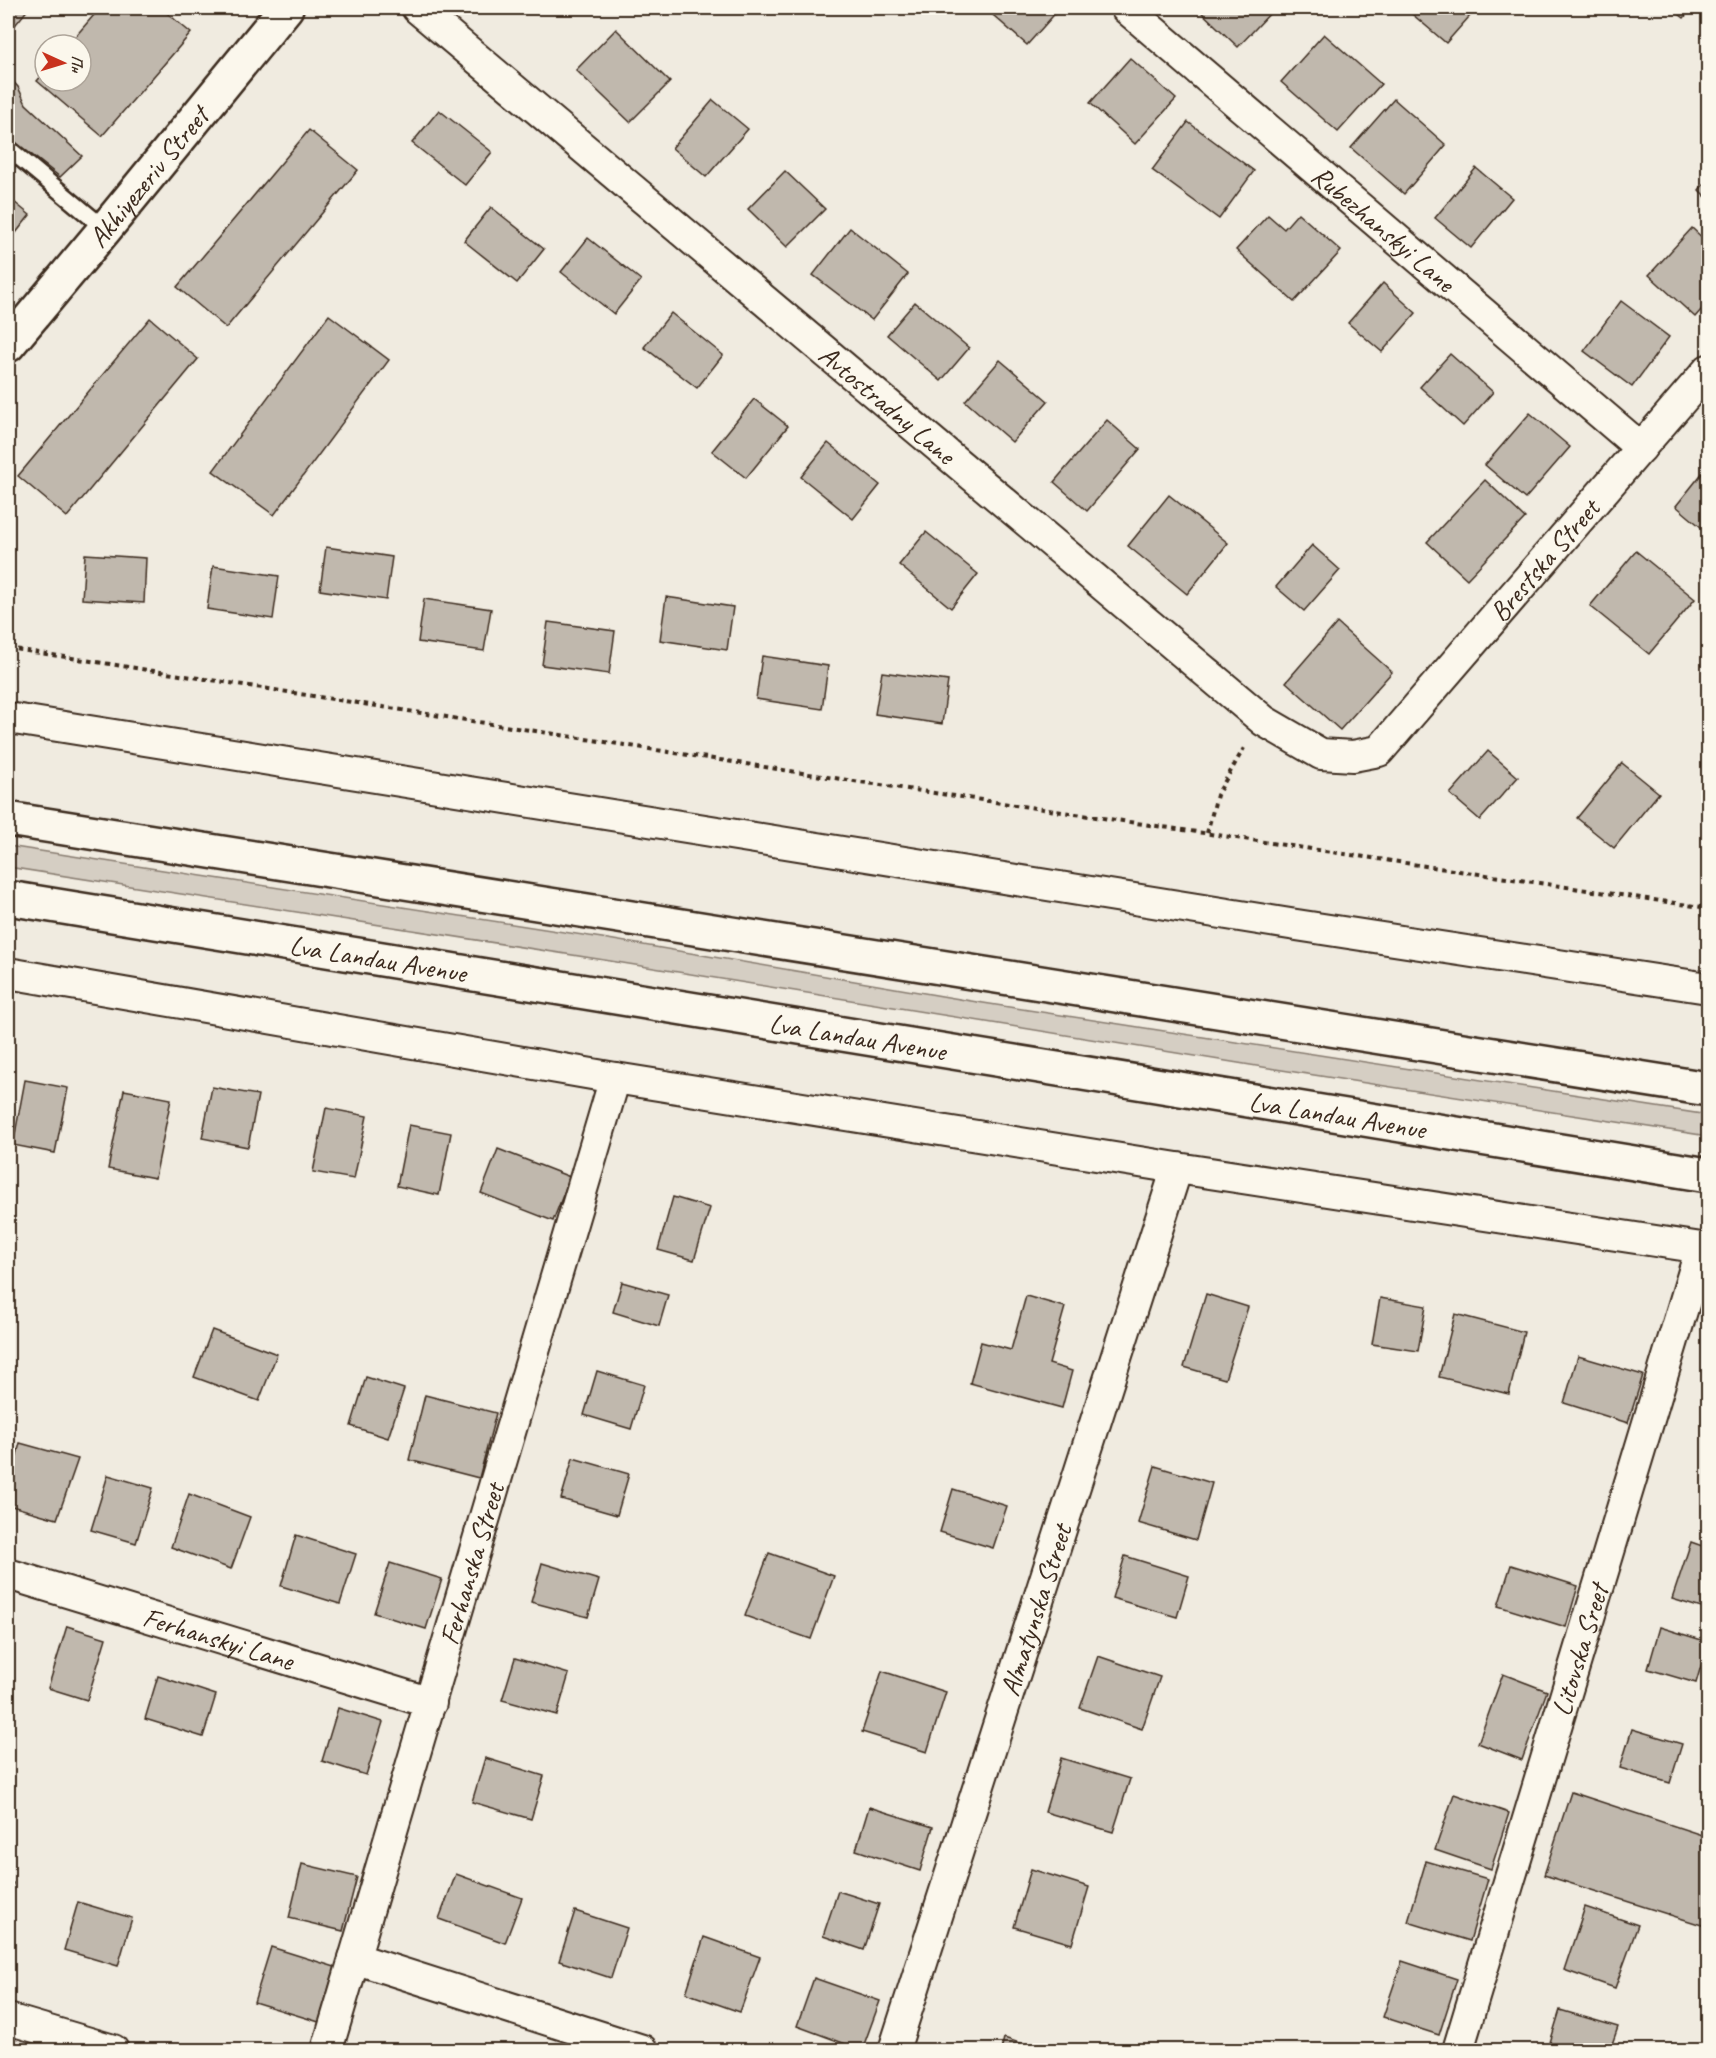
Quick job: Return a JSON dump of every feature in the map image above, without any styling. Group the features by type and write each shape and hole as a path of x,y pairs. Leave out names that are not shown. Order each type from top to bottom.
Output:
{"main road":[{"name":"Akhiyezeriv Street","path":"8,345 283,9"},
{"path":"8,819 1708,1089"},
{"name":"Lva Landau Avenue","path":"8,898 1708,1175"}],"street":[{"name":"Avtostradny Lane","path":"417,8 1264,721 1321,754 1353,756 1379,751"},
{"name":"Rubezhanskyi Lane","path":"1126,8 1641,448"},
{"name":"Brestska Street","path":"1379,751 1708,370"},
{"path":"8,718 1290,924 1708,988"},
{"path":"8,974 615,1078 1177,1168 1705,1249"},
{"name":"Ferhanska Street","path":"327,2050 615,1078"},
{"name":"Almatynska Street","path":"894,2050 1177,1168"},
{"name":"Litovska Sreet","path":"1458,2050 1705,1249"},
{"name":"Ferhanskyi Lane","path":"8,1574 431,1704"},
{"path":"354,1958 642,2050"},
{"path":"8,2019 113,2050"}],"lane":[{"path":"8,148 105,229"}],"path":[{"path":"8,648 847,780 1708,909"},
{"path":"1207,833 1217,795 1237,757 1264,721"}],"shaded area":[{"path":"8,846 602,938 977,1002 1708,1115 1708,1136 8,867"}],"building":[{"path":"8,8 29,8 8,34"},
{"path":"100,8 161,8 191,33 102,136 51,93 93,93 93,33 78,33"},
{"path":"985,8 1060,8 1027,45"},
{"path":"1197,8 1275,8 1238,47"},
{"path":"1405,8 1477,8 1446,43"},
{"path":"1671,8 1692,8 1684,18"},
{"path":"616,29 670,82 630,122 576,70"},
{"path":"1324,34 1381,84 1338,132 1281,82"},
{"path":"1130,58 1176,99 1135,144 1090,103"},
{"path":"8,76 18,87 26,104 82,156 60,177 8,136"},
{"path":"1394,99 1446,145 1404,194 1351,148"},
{"path":"713,100 748,129 706,177 672,148"},
{"path":"439,110 492,152 465,185 412,143"},
{"path":"1188,122 1254,171 1219,219 1152,170"},
{"path":"309,130 358,170 226,328 177,287"},
{"path":"1476,168 1512,198 1471,248 1435,218"},
{"path":"785,171 825,209 787,247 748,209"},
{"path":"1708,179 1708,199 1699,190"},
{"path":"8,197 30,215 8,243"},
{"path":"491,207 544,249 517,283 464,241"},
{"path":"1298,213 1341,251 1294,302 1236,250 1268,215 1284,229"},
{"path":"850,228 908,274 872,320 813,275"},
{"path":"1692,228 1708,243 1708,302 1695,317 1649,275"},
{"path":"588,238 641,280 614,314 561,272"},
{"path":"1383,283 1416,313 1382,352 1348,323"},
{"path":"1621,301 1669,337 1632,387 1584,351"},
{"path":"915,302 969,348 941,381 887,335"},
{"path":"671,313 723,355 697,388 644,347"},
{"path":"329,315 389,360 274,515 213,471"},
{"path":"150,318 198,359 67,517 18,476"},
{"path":"1450,354 1493,392 1463,426 1420,387"},
{"path":"1000,360 1048,401 1012,442 965,401"},
{"path":"754,399 788,426 746,478 712,451"},
{"path":"1530,413 1570,447 1525,499 1485,465"},
{"path":"1107,420 1140,449 1087,511 1054,482"},
{"path":"828,443 880,485 853,519 801,477"},
{"path":"1708,466 1708,533 1676,506"},
{"path":"1485,480 1525,518 1467,579 1427,542"},
{"path":"1169,495 1228,543 1187,594 1128,546"},
{"path":"926,532 978,574 951,608 899,565"},
{"path":"1312,545 1340,570 1304,611 1276,587"},
{"path":"326,547 392,557 386,600 320,590"},
{"path":"1636,551 1695,599 1649,654 1590,606"},
{"path":"85,554 146,558 144,603 82,599"},
{"path":"213,566 279,576 273,619 207,609"},
{"path":"666,597 733,607 727,650 660,640"},
{"path":"424,599 491,609 484,651 418,642"},
{"path":"548,622 615,631 609,674 542,665"},
{"path":"1337,623 1392,672 1340,730 1286,682"},
{"path":"762,656 828,666 822,709 756,699"},
{"path":"882,672 948,681 942,724 875,714"},
{"path":"1488,751 1518,777 1480,820 1450,794"},
{"path":"1622,763 1659,793 1614,848 1577,818"},
{"path":"25,1080 68,1088 55,1153 13,1145"},
{"path":"212,1087 258,1095 248,1147 202,1138"},
{"path":"124,1090 171,1099 155,1178 108,1169"},
{"path":"326,1108 367,1116 354,1179 313,1172"},
{"path":"409,1125 451,1133 439,1195 397,1186"},
{"path":"498,1149 570,1177 553,1221 481,1193"},
{"path":"673,1197 710,1208 694,1260 658,1250"},
{"path":"622,1282 668,1295 659,1326 613,1312"},
{"path":"1206,1294 1248,1307 1225,1379 1184,1367"},
{"path":"1026,1296 1065,1307 1049,1364 1072,1371 1062,1408 970,1383 981,1342 1011,1350"},
{"path":"1380,1298 1426,1306 1418,1351 1372,1344"},
{"path":"1455,1314 1524,1332 1509,1394 1439,1377"},
{"path":"212,1330 277,1354 259,1401 194,1377"},
{"path":"1578,1356 1643,1375 1628,1423 1564,1403"},
{"path":"597,1371 644,1385 631,1429 584,1415"},
{"path":"366,1377 404,1389 388,1438 351,1426"},
{"path":"425,1395 496,1413 479,1478 409,1460"},
{"path":"20,1443 78,1459 57,1519 8,1505 8,1489"},
{"path":"573,1458 629,1474 617,1515 561,1499"},
{"path":"1155,1466 1212,1483 1196,1540 1138,1523"},
{"path":"108,1475 153,1488 136,1543 91,1530"},
{"path":"953,1489 1007,1506 993,1548 940,1532"},
{"path":"189,1494 250,1517 231,1569 171,1547"},
{"path":"296,1535 356,1554 340,1604 281,1586"},
{"path":"1691,1542 1708,1548 1708,1610 1672,1599"},
{"path":"769,1553 834,1576 811,1639 745,1616"},
{"path":"1125,1556 1189,1576 1177,1617 1112,1598"},
{"path":"390,1563 442,1579 426,1629 374,1613"},
{"path":"542,1563 599,1580 588,1617 531,1602"},
{"path":"1511,1565 1578,1586 1566,1627 1498,1606"},
{"path":"67,1626 106,1638 87,1700 48,1688"},
{"path":"1660,1627 1708,1642 1696,1683 1648,1669"},
{"path":"1098,1656 1160,1677 1142,1729 1080,1708"},
{"path":"515,1658 569,1674 557,1715 502,1700"},
{"path":"882,1671 946,1692 927,1752 862,1732"},
{"path":"1503,1674 1547,1691 1522,1760 1478,1743"},
{"path":"158,1676 216,1695 203,1737 145,1719"},
{"path":"338,1708 383,1722 366,1775 322,1761"},
{"path":"1632,1729 1682,1744 1670,1783 1620,1768"},
{"path":"485,1758 544,1776 531,1819 472,1802"},
{"path":"1061,1758 1130,1779 1113,1832 1045,1812"},
{"path":"1571,1792 1708,1837 1708,1927 1544,1875"},
{"path":"1454,1794 1509,1813 1491,1869 1435,1850"},
{"path":"869,1807 933,1827 920,1871 856,1850"},
{"path":"1426,1861 1488,1879 1470,1941 1408,1922"},
{"path":"302,1864 357,1877 343,1931 289,1918"},
{"path":"1031,1869 1089,1887 1072,1944 1014,1927"},
{"path":"456,1874 522,1898 505,1943 439,1919"},
{"path":"8,1882 13,1883 8,1904"},
{"path":"838,1891 879,1904 864,1950 823,1936"},
{"path":"78,1902 132,1918 118,1966 64,1950"},
{"path":"1585,1907 1638,1925 1615,1988 1564,1970"},
{"path":"575,1911 627,1928 611,1978 559,1961"},
{"path":"704,1937 760,1957 740,2012 686,1993"},
{"path":"271,1947 335,1967 319,2022 254,2002"},
{"path":"1402,1961 1457,1979 1439,2035 1383,2017"},
{"path":"814,1978 880,2001 862,2050 797,2026"},
{"path":"1560,2010 1618,2027 1610,2050 1548,2049"},
{"path":"1004,2038 1041,2050 1001,2050"}]}
